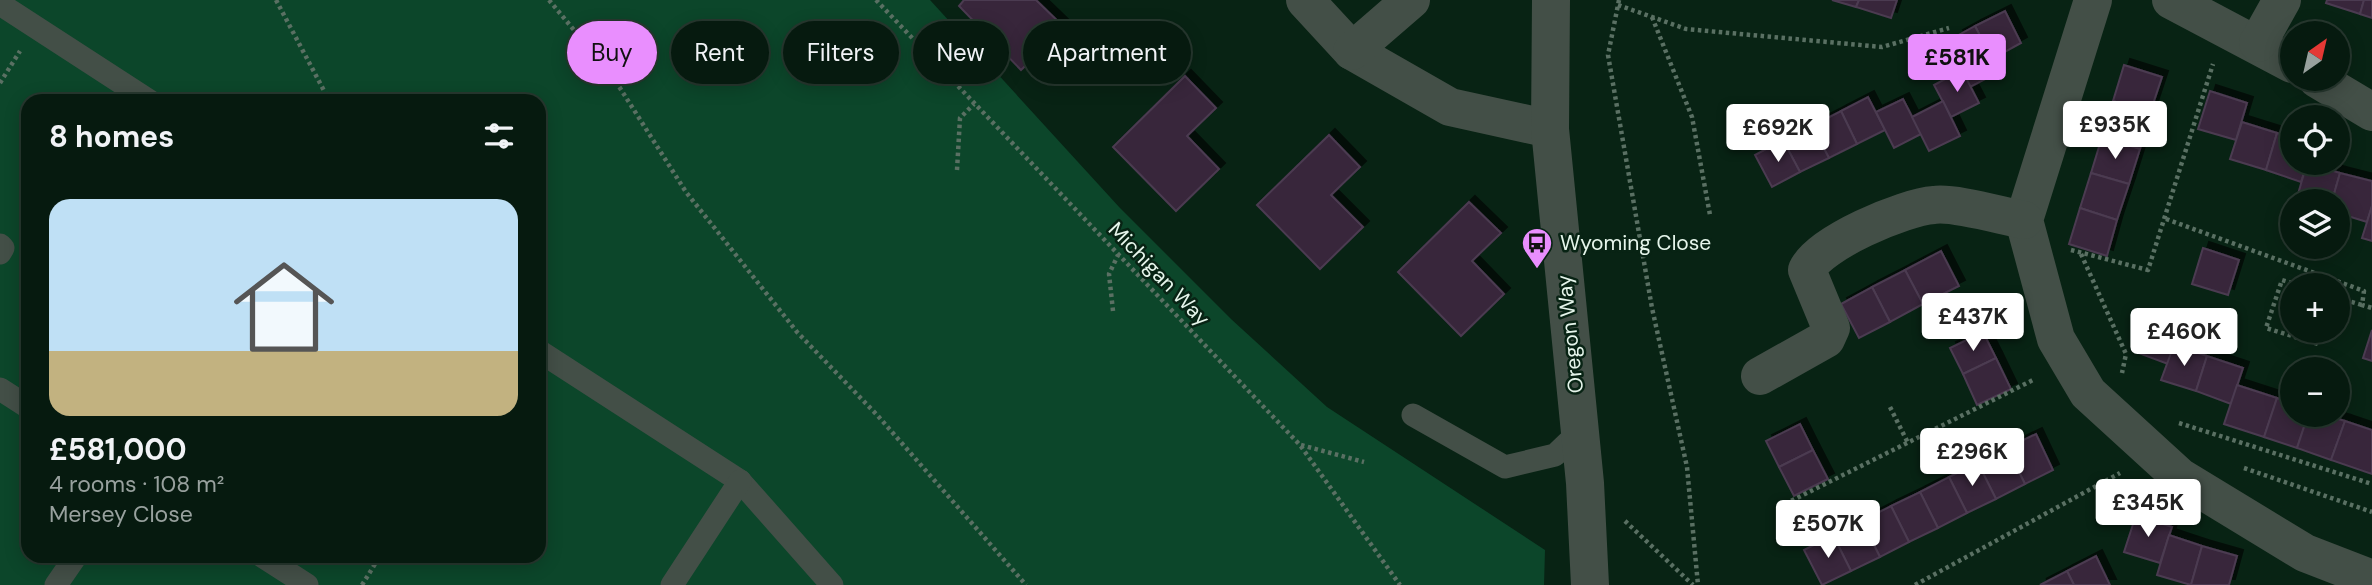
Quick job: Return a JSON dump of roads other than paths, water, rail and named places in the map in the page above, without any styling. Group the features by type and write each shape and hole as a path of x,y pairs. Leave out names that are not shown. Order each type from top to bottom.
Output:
{"street":[{"path":"1305,0 1353,51 1450,107 1550,129"},
{"path":"1353,51 1411,0"},
{"name":"Oregon Way","path":"1551,0 1550,129 1585,483 1590,585"},
{"path":"2093,0 2024,220 2056,339 2088,393 2180,477 2299,569 2372,579"},
{"path":"2171,0 2280,57"},
{"path":"2258,43 2282,0"},
{"path":"2337,91 2372,112"},
{"path":"1760,376 1826,340 1831,328 1807,270 1812,258 1875,223 1934,204 2024,220"}],"lane":[{"path":"0,4 139,94"},
{"path":"0,245 3,247 0,253"},
{"path":"546,356 740,481 832,585"},
{"path":"0,389 21,402"},
{"path":"1413,415 1505,467 1555,455 1580,432"},
{"path":"672,585 740,481"},
{"path":"56,585 71,563"},
{"path":"273,563 307,585"}],"place":[{"name":"Wyoming Close","path":"1537,270"}]}
